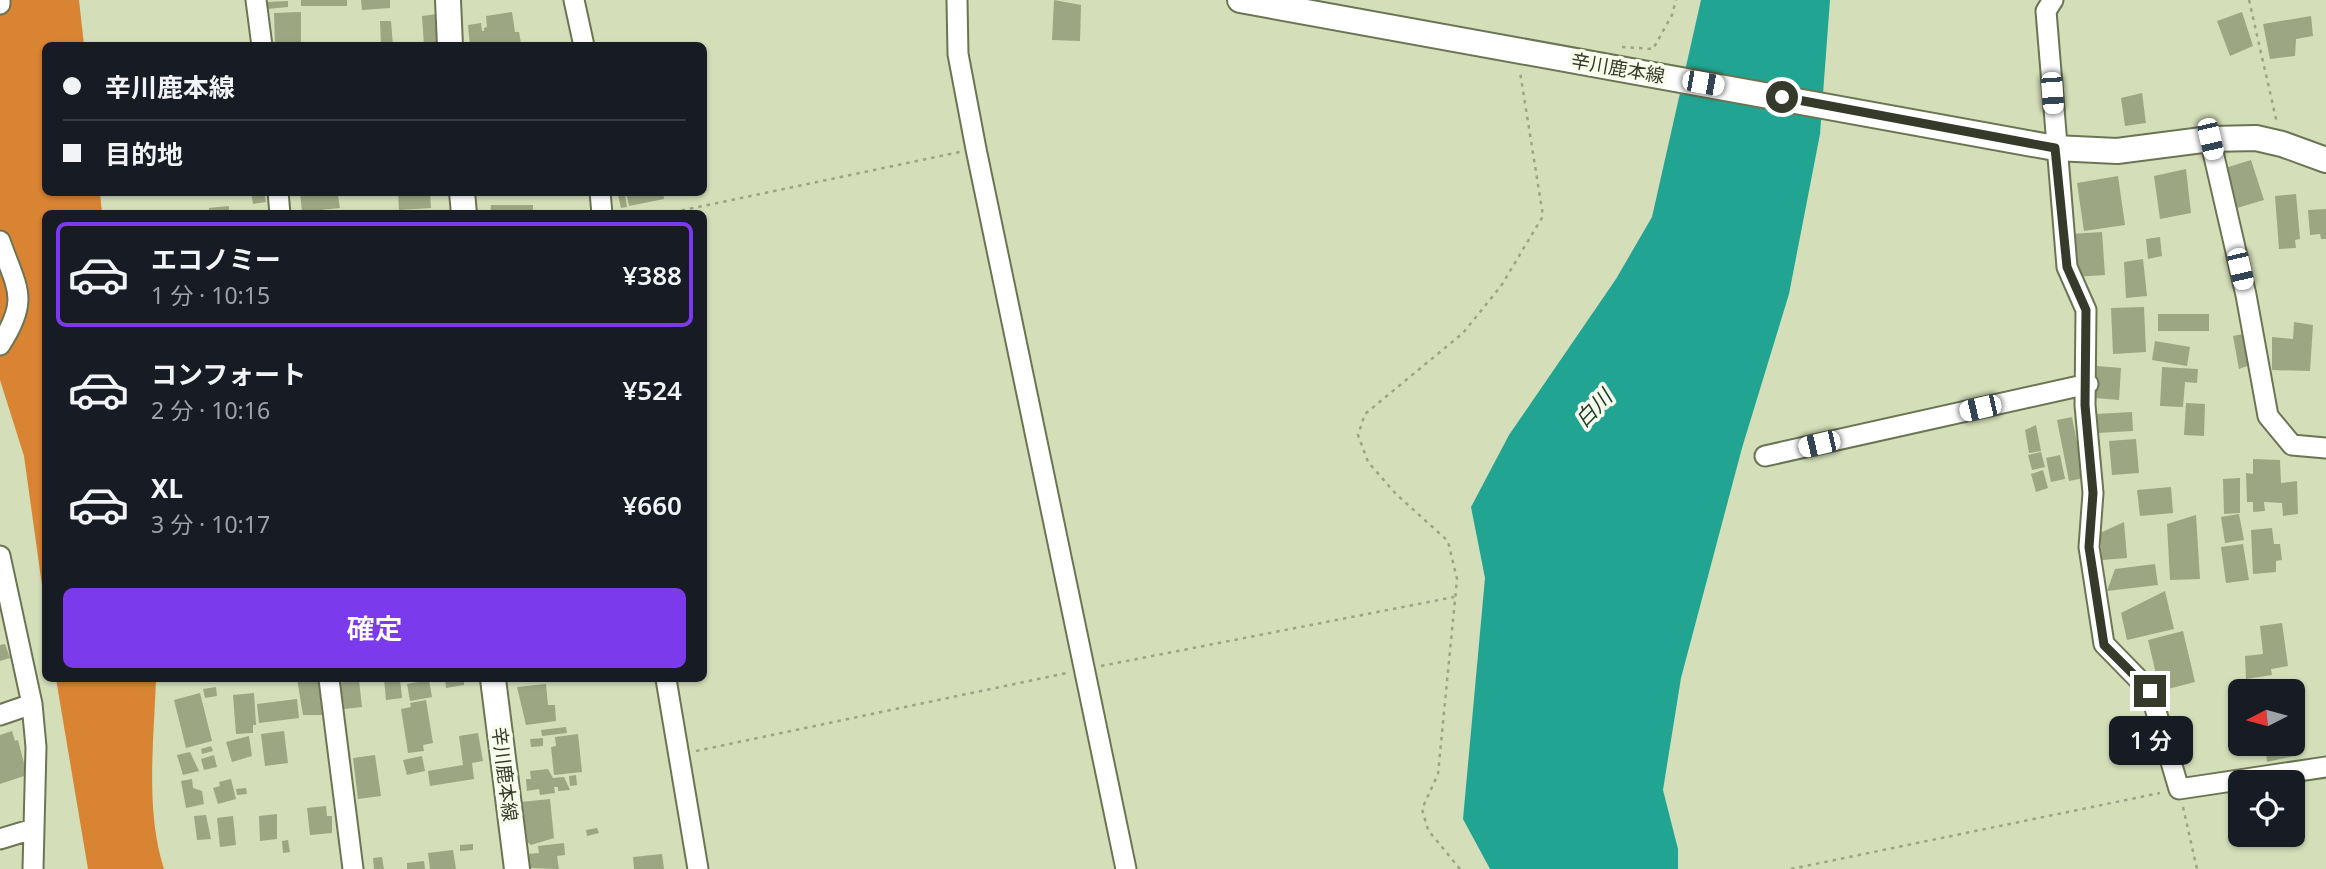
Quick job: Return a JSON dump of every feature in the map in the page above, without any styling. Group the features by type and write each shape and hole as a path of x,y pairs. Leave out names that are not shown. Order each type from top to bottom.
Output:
{"main road":[{"path":"448,0 450,42"},
{"name":"辛川鹿本線","path":"1240,0 2055,148 2116,151 2210,139 2256,138 2326,160"},
{"name":"辛川鹿本線","path":"493,682 517,869"}],"street":[{"path":"256,0 261,42"},
{"path":"574,0 583,42"},
{"path":"957,0 958,54 976,149 1126,869"},
{"path":"2053,0 2046,11 2055,148 2067,267 2086,310 2088,384 2085,405 2093,493 2089,547 2104,645 2150,691 2179,789 2326,767"},
{"path":"2210,139 2246,295 2268,416 2292,445 2326,448"},
{"path":"0,241 20,295 14,323 0,345"},
{"path":"1765,456 2088,384"},
{"path":"0,555 32,704 36,747 33,869"},
{"path":"329,682 353,869"},
{"path":"666,682 698,869"},
{"path":"0,715 32,704"},
{"path":"0,839 33,829"}],"path":[{"path":"1612,46 1653,48 1672,15 1676,0"},
{"path":"2249,0 2282,144"},
{"path":"1460,869 1428,830 1422,809 1437,774 1457,579 1448,541 1396,494 1368,462 1358,435 1365,414 1463,333 1502,286 1543,216 1517,50"},
{"path":"684,210 976,149"},
{"path":"677,756 1085,669 1454,597"},
{"path":"1791,869 2179,789 2197,869"}],"shaded area":[{"path":"0,0 79,0 84,42 42,42 42,196 100,196 102,210 42,210 42,585 24,456 0,380"},
{"path":"57,682 156,682 154,823 164,869 88,869"}],"water":[{"name":"白川","path":"1701,0 1830,0 1820,134 1789,294 1742,448 1681,678 1663,790 1678,849 1678,869 1490,869 1463,819 1485,578 1471,507 1509,435 1616,279 1652,217"}],"building":[{"path":"301,0 347,0 347,6 301,6"},
{"path":"361,0 390,0 390,8 362,10"},
{"path":"1054,0 1081,5 1080,41 1052,40"},
{"path":"288,1 288,7 267,9 267,2"},
{"path":"301,12 301,42 275,42 274,13"},
{"path":"512,12 515,32 519,32 521,42 470,42 468,25 481,23 484,31 487,27 486,16"},
{"path":"2242,12 2253,46 2230,56 2217,21"},
{"path":"437,14 439,42 424,42 422,16"},
{"path":"2311,16 2313,36 2296,39 2295,56 2270,59 2263,24"},
{"path":"380,21 391,21 393,42 381,42"},
{"path":"2142,93 2146,123 2125,126 2121,98"},
{"path":"2251,160 2264,200 2237,208 2225,168"},
{"path":"2186,169 2191,213 2160,219 2154,176"},
{"path":"2118,176 2125,225 2084,231 2077,183"},
{"path":"2296,194 2300,239 2295,240 2296,248 2279,249 2275,196"},
{"path":"252,196 265,196 266,202 253,204"},
{"path":"300,196 338,196 340,208 302,210"},
{"path":"398,196 430,196 431,208 399,210"},
{"path":"618,196 625,196 627,207 621,208"},
{"path":"627,196 664,196 664,199 629,206"},
{"path":"491,205 533,205 533,210 490,210"},
{"path":"229,206 229,210 209,210"},
{"path":"2326,209 2326,239 2321,239 2320,234 2310,235 2308,210"},
{"path":"2102,232 2105,275 2074,277 2070,234"},
{"path":"2160,237 2162,256 2148,259 2146,239"},
{"path":"2143,259 2147,296 2126,298 2124,262"},
{"path":"2144,307 2146,352 2113,354 2111,308"},
{"path":"2158,314 2209,314 2209,331 2158,331"},
{"path":"2294,322 2313,325 2310,371 2272,370 2272,337 2293,339"},
{"path":"2248,333 2253,364 2239,369 2233,336"},
{"path":"2155,341 2190,347 2187,366 2152,360"},
{"path":"2097,366 2121,368 2119,400 2095,398"},
{"path":"2162,367 2198,369 2197,383 2185,382 2183,407 2160,406"},
{"path":"2186,403 2205,404 2204,436 2184,435"},
{"path":"2132,412 2133,431 2097,433 2096,414"},
{"path":"2072,417 2084,478 2069,481 2057,420"},
{"path":"2036,425 2041,451 2029,453 2025,430"},
{"path":"2136,439 2139,473 2112,475 2109,441"},
{"path":"2041,452 2045,467 2032,470 2028,455"},
{"path":"2060,455 2065,479 2051,482 2046,458"},
{"path":"2253,459 2280,460 2281,483 2297,481 2298,514 2283,516 2282,503 2264,502 2265,511 2253,512 2253,502 2247,502 2246,473 2253,474"},
{"path":"2043,470 2048,488 2036,492 2031,474"},
{"path":"2240,478 2240,513 2224,514 2223,479"},
{"path":"2171,487 2173,513 2140,516 2137,490"},
{"path":"2239,514 2244,540 2225,543 2221,517"},
{"path":"2196,515 2200,579 2170,580 2167,524"},
{"path":"2124,522 2127,558 2102,560 2100,533"},
{"path":"2272,528 2274,544 2280,544 2282,560 2276,561 2276,572 2253,574 2251,530"},
{"path":"2243,544 2249,580 2226,583 2221,547"},
{"path":"2155,564 2158,585 2107,591 2115,569"},
{"path":"2165,591 2174,629 2127,640 2121,613"},
{"path":"2282,623 2288,666 2271,669 2272,675 2246,679 2245,656 2263,654 2260,626"},
{"path":"2183,631 2195,682 2160,691 2148,640"},
{"path":"5,644 10,658 0,661 0,645"},
{"path":"298,682 320,682 325,715 303,715"},
{"path":"359,682 362,707 344,709 344,703 340,703 338,683"},
{"path":"384,682 400,682 402,698 386,700"},
{"path":"429,682 432,697 410,701 407,684"},
{"path":"445,682 464,682 464,685 446,688"},
{"path":"546,684 548,705 555,705 556,721 526,725 517,687"},
{"path":"216,687 217,696 205,698 203,689"},
{"path":"200,693 212,741 186,748 174,700"},
{"path":"254,693 256,725 253,725 253,733 236,734 233,695"},
{"path":"297,699 299,718 259,723 257,704"},
{"path":"426,700 433,743 423,745 424,751 408,753 401,709 411,707 410,703"},
{"path":"566,727 567,733 542,736 541,730"},
{"path":"12,731 15,741 18,740 27,775 0,784 0,735"},
{"path":"284,731 288,763 265,766 261,734"},
{"path":"478,733 483,761 472,763 474,779 430,786 428,771 463,765 459,736"},
{"path":"578,734 582,772 554,775 551,747 556,746 555,737"},
{"path":"249,736 252,756 232,762 226,742"},
{"path":"543,738 543,746 531,747 530,739"},
{"path":"211,746 213,751 202,754 201,749"},
{"path":"190,752 199,771 183,775 177,755"},
{"path":"214,755 217,767 204,770 201,759"},
{"path":"375,755 381,796 358,799 353,758"},
{"path":"422,756 425,771 407,775 403,760"},
{"path":"2266,756 2294,756 2267,762"},
{"path":"548,769 553,778 564,777 570,790 558,791 558,787 554,787 555,793 540,795 539,789 527,791 526,779 531,779 530,771"},
{"path":"576,775 577,785 570,786 569,776"},
{"path":"192,779 193,788 202,791 204,804 186,808 181,781"},
{"path":"231,779 236,799 218,804 213,788 220,786 219,782"},
{"path":"246,788 247,794 237,795 236,789"},
{"path":"550,799 554,838 531,845 524,832 521,802"},
{"path":"326,806 327,816 332,816 332,833 310,835 307,808"},
{"path":"277,814 277,839 260,841 259,816"},
{"path":"206,815 211,839 197,840 194,816"},
{"path":"233,816 236,845 220,847 217,818"},
{"path":"597,828 599,833 587,836 586,830"},
{"path":"288,840 290,852 283,853 282,841"},
{"path":"564,843 565,855 557,856 559,869 529,868 527,854 539,853 538,846"},
{"path":"473,844 473,850 460,851 460,845"},
{"path":"453,850 456,869 430,869 428,853"},
{"path":"662,854 664,869 634,869 633,857"},
{"path":"382,857 384,869 374,869 373,858"},
{"path":"424,861 425,869 407,869 407,863"}],"route":[{"path":"1782,97 2055,148 2067,267 2086,310 2088,384 2085,405 2093,493 2089,547 2104,645 2150,691"}]}
